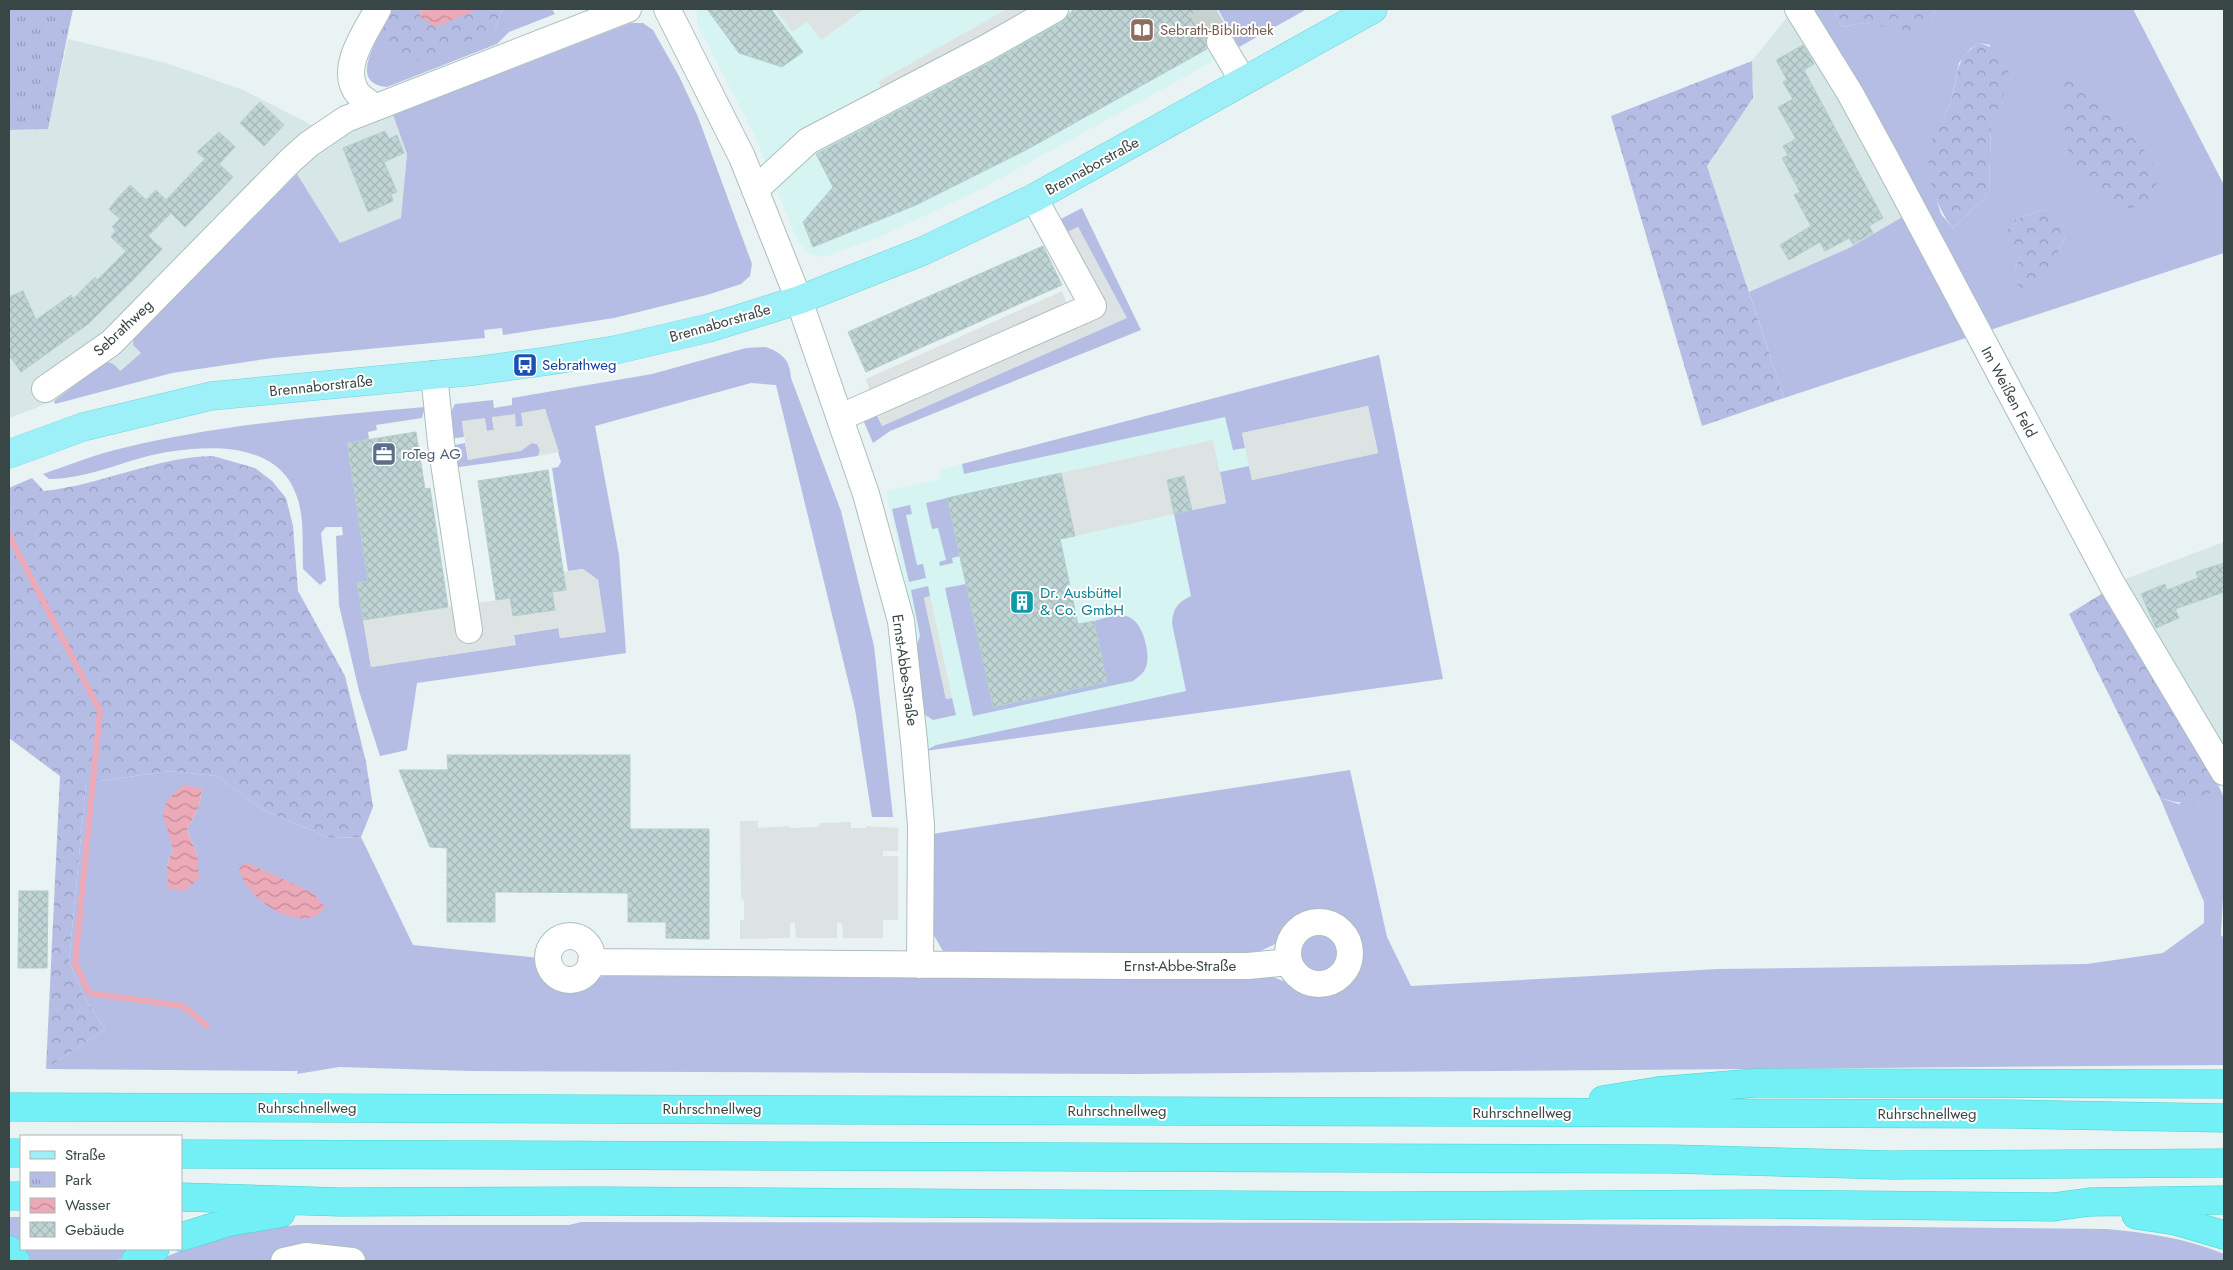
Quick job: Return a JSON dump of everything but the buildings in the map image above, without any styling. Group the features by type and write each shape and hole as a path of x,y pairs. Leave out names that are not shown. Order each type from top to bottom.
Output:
{"highway":[{"path":"1515,1113 1658,1091 1755,1083 2224,1084"},
{"name":"Ruhrschnellweg","path":"9,1107 2011,1114 2224,1118"},
{"path":"182,1154 1662,1159 1889,1165 2224,1164"},
{"path":"182,1197 341,1202 604,1201 1364,1206 1773,1204 2053,1207 2090,1202 2224,1200"},
{"path":"182,1237 229,1222 341,1202"},
{"path":"2053,1207 2076,1213 2131,1215 2176,1221 2224,1235"},
{"path":"9,1250 16,1261"},
{"path":"135,1261 153,1250"}],"main road":[{"name":"Brennaborstraße","path":"9,454 82,427 211,396 525,365 615,350 709,328 799,300 923,252 1034,198 1372,9"}],"street":[{"path":"374,106 358,94 350,78 358,49 378,9"},
{"name":"Sebrathweg","path":"44,389 111,343 309,144 346,119 374,106 628,9"},
{"path":"667,9 742,157 799,300"},
{"path":"755,190 808,141 986,48 1055,9"},
{"name":"Im Weißen Feld","path":"1798,9 1850,93 2112,584 2224,772"},
{"path":"1220,42 1242,81"},
{"path":"841,417 1093,306 1034,198"},
{"name":"Ernst-Abbe-Straße","path":"799,300 841,417 866,494 901,621 914,741 920,825 920,965"},
{"path":"434,374 441,444 469,630"},
{"name":"Ernst-Abbe-Straße","path":"591,962 1238,966 1289,962"},
{"path":"284,1261 306,1256 352,1261"}],"shaded area":[{"path":"697,9 1218,9 1239,47 979,190 879,237 824,257 811,254 798,242 755,136 697,24"},
{"path":"775,9 864,9 821,40 807,22 792,32"},
{"path":"1007,9 1039,9 886,95 878,82"},
{"path":"1792,11 1907,215 1849,248 1749,292 1707,166 1753,98 1752,61"},
{"path":"68,39 166,63 243,90 335,137 393,115 407,154 401,218 340,243 297,174 141,353 119,371 104,363 54,401 9,418 9,130 48,129"},
{"path":"1078,227 1127,318 882,426 866,379 1062,291 1068,306 1074,302 1075,296 1047,242"},
{"path":"1379,355 1443,679 925,751 910,650 916,634 886,491 941,479 939,470"},
{"path":"1368,406 1378,453 1252,480 1242,433"},
{"path":"545,409 559,452 538,456 540,449 537,444 532,443 521,451 468,460 462,421 485,418 487,431 494,430 492,417 515,414 516,427 523,426 521,413"},
{"path":"1213,440 1226,503 1192,510 1184,476 1167,480 1174,514 1075,536 1061,473"},
{"path":"2224,542 2224,772 2112,584"},
{"path":"583,569 598,580 606,632 560,638 558,628 514,635 516,645 371,667 363,620 566,590 563,572"},
{"path":"930,596 952,698 946,699 924,598"},
{"path":"740,821 758,821 758,828 819,827 820,823 851,822 851,828 866,828 866,826 898,828 898,851 883,851 883,856 898,856 898,920 883,920 883,938 843,938 842,923 837,923 837,938 796,938 795,923 790,923 790,938 740,939 740,920 744,920 744,900 741,899"}],"green space":[{"path":"9,9 73,9 48,129 9,130"},
{"path":"392,9 421,9 420,16 474,11 474,9 502,9 495,31 407,64 389,53 382,27"},
{"path":"502,9 552,9 555,14 509,32 497,44 387,87 376,84 369,79 367,72 370,54 382,27 495,31"},
{"path":"1218,9 1307,9 1239,47"},
{"path":"1791,9 1833,9 1842,27 1864,23 1879,25 1932,19 1936,9 2133,9 2224,185 2224,253 1784,398 1749,292 1849,248 1906,215","holes":["1980,43 1990,45 1996,113 1991,126 1989,194 1953,228 1941,214 1934,192 1932,142 1951,102 1959,63 1970,49","2046,209 2066,236 2059,250 2013,274 2020,256 2013,220"]},
{"path":"1833,9 1936,9 1932,19 1919,33 1864,23 1842,27"},
{"path":"631,23 643,23 653,30 679,76 698,117 752,264 750,276 741,284 707,295 614,318 503,335 502,328 484,330 485,338 273,358 172,373 55,404 54,401 104,363 113,364 120,371 141,353 133,345 134,336 297,174 340,243 401,218 407,154 393,115"},
{"path":"1980,43 2001,51 2009,72 2007,86 1991,126 1989,194 1953,228 1941,209 1932,188 1929,154 1933,138 1951,101 1961,61 1971,49"},
{"path":"1752,61 1753,98 1707,166 1784,398 1702,426 1611,116"},
{"path":"2068,71 2147,153 2152,162 2158,193 2149,201 2132,208 2116,206 2100,196 2085,181 2071,162 2065,127 2064,107 2065,76"},
{"path":"1082,208 1141,330 890,431 873,443 864,422 865,418 876,413 882,426 1126,318 1078,227 1062,235 1055,222"},
{"path":"2046,209 2056,212 2064,222 2066,236 2044,280 2024,289 2016,284 2013,274 2020,256 2010,245 2006,233 2013,220"},
{"path":"766,347 781,355 789,366 791,378 841,511 874,646 893,817 872,817 855,709 776,385 751,383 595,426 619,555 626,653 417,683 407,750 380,756 359,691 339,605 336,536 343,535 342,527 326,527 321,533 326,580 320,585 303,569 302,522 299,503 287,478 276,466 261,457 245,452 209,448 174,451 143,457 97,471 65,478 49,479 43,474 113,450 198,433 273,422 425,407 422,418 376,425 377,430 368,432 369,439 347,443 368,581 357,583 371,667 515,645 514,635 559,628 560,638 605,632 598,580 583,569 568,571 552,468 558,467 561,462 545,409 522,413 523,426 516,427 492,418 494,430 487,431 462,421 464,437 449,439 446,422 455,404 493,400 494,408 512,405 512,398 652,374 746,348"},
{"path":"1379,355 1443,679 925,751 936,745 1186,691 1172,623 1177,606 1191,596 1174,514 1226,503 1220,472 1249,466 1252,480 1378,453 1368,406 1242,433 1245,448 1233,450 1225,417 964,474 962,464"},
{"path":"465,443 468,460 532,443 537,444 541,452 538,456 459,467 454,466 450,446"},
{"path":"213,456 255,468 272,481 286,498 293,526 298,591 345,676 366,762 373,807 361,837 330,838 263,810 217,776 170,771 86,783 69,961 84,997 105,1029 46,1069 60,776 9,738 9,488 32,478 44,491 65,488 171,461"},
{"path":"947,498 960,556 952,558 953,563 940,566 939,562 946,560 938,528 932,529 926,503"},
{"path":"910,505 912,514 906,515 917,565 923,564 926,578 909,582 892,509"},
{"path":"966,584 994,707 1107,682 1094,621 1107,617 1129,617 1138,625 1147,647 1145,669 1133,681 973,716 945,588"},
{"path":"928,586 930,596 924,598 946,699 952,698 956,715 933,720 922,713 913,656 920,636 911,590"},
{"path":"2103,593 2216,780 2207,796 2201,800 2186,803 2160,798 2069,614"},
{"path":"1350,770 1387,937 1411,986 1718,969 2087,964 2163,953 2204,923 2204,902 2160,798 2179,804 2216,780 2224,798 2224,880 2221,935 2224,938 2224,1065 1133,1074 471,1071 339,1067 297,1074 298,1071 46,1069 105,1029 84,997 69,961 86,783 170,771 217,776 263,810 330,838 361,837 413,945 540,958 547,979 561,985 586,984 603,976 664,973 1270,976 1297,986 1325,990 1349,978 1359,954 1353,933 1335,916 1309,914 1275,944 1248,957 943,951 933,934 932,834","holes":["202,788 199,806 187,830 197,855 167,866 173,848"]},
{"path":"1319,932 1334,938 1340,953 1334,968 1319,974 1304,968 1298,953 1304,938"},
{"path":"9,1217 20,1217 20,1250 136,1250 117,1261 27,1261 9,1237"},
{"path":"581,1222 1476,1223 2107,1229 2152,1234 2181,1240 2224,1254 2224,1261 366,1261 342,1253 278,1261 157,1261 208,1241 262,1229 298,1225 569,1225"}],"water":[{"path":"421,9 474,9 474,11 435,27 420,16"},
{"path":"183,785 202,788 199,806 187,830 197,855 199,879 184,891 168,888 167,866 173,848 163,816 167,800"},
{"path":"248,863 313,893 325,907 314,917 309,918 287,916 276,911 256,896 242,877 239,867"}],"waterway":[{"path":"9,535 100,711 75,963 89,993 183,1006 206,1025"}],"tunnel":[{"path":"1201,9 1220,42"}],"place":[{"name":"Sebrath-Bibliothek","path":"1142,30"},
{"name":"Sebrathweg","path":"525,365"},
{"name":"roTeg AG","path":"384,454"},
{"name":"Dr. Ausbüttel & Co. GmbH","path":"1022,602"}]}
